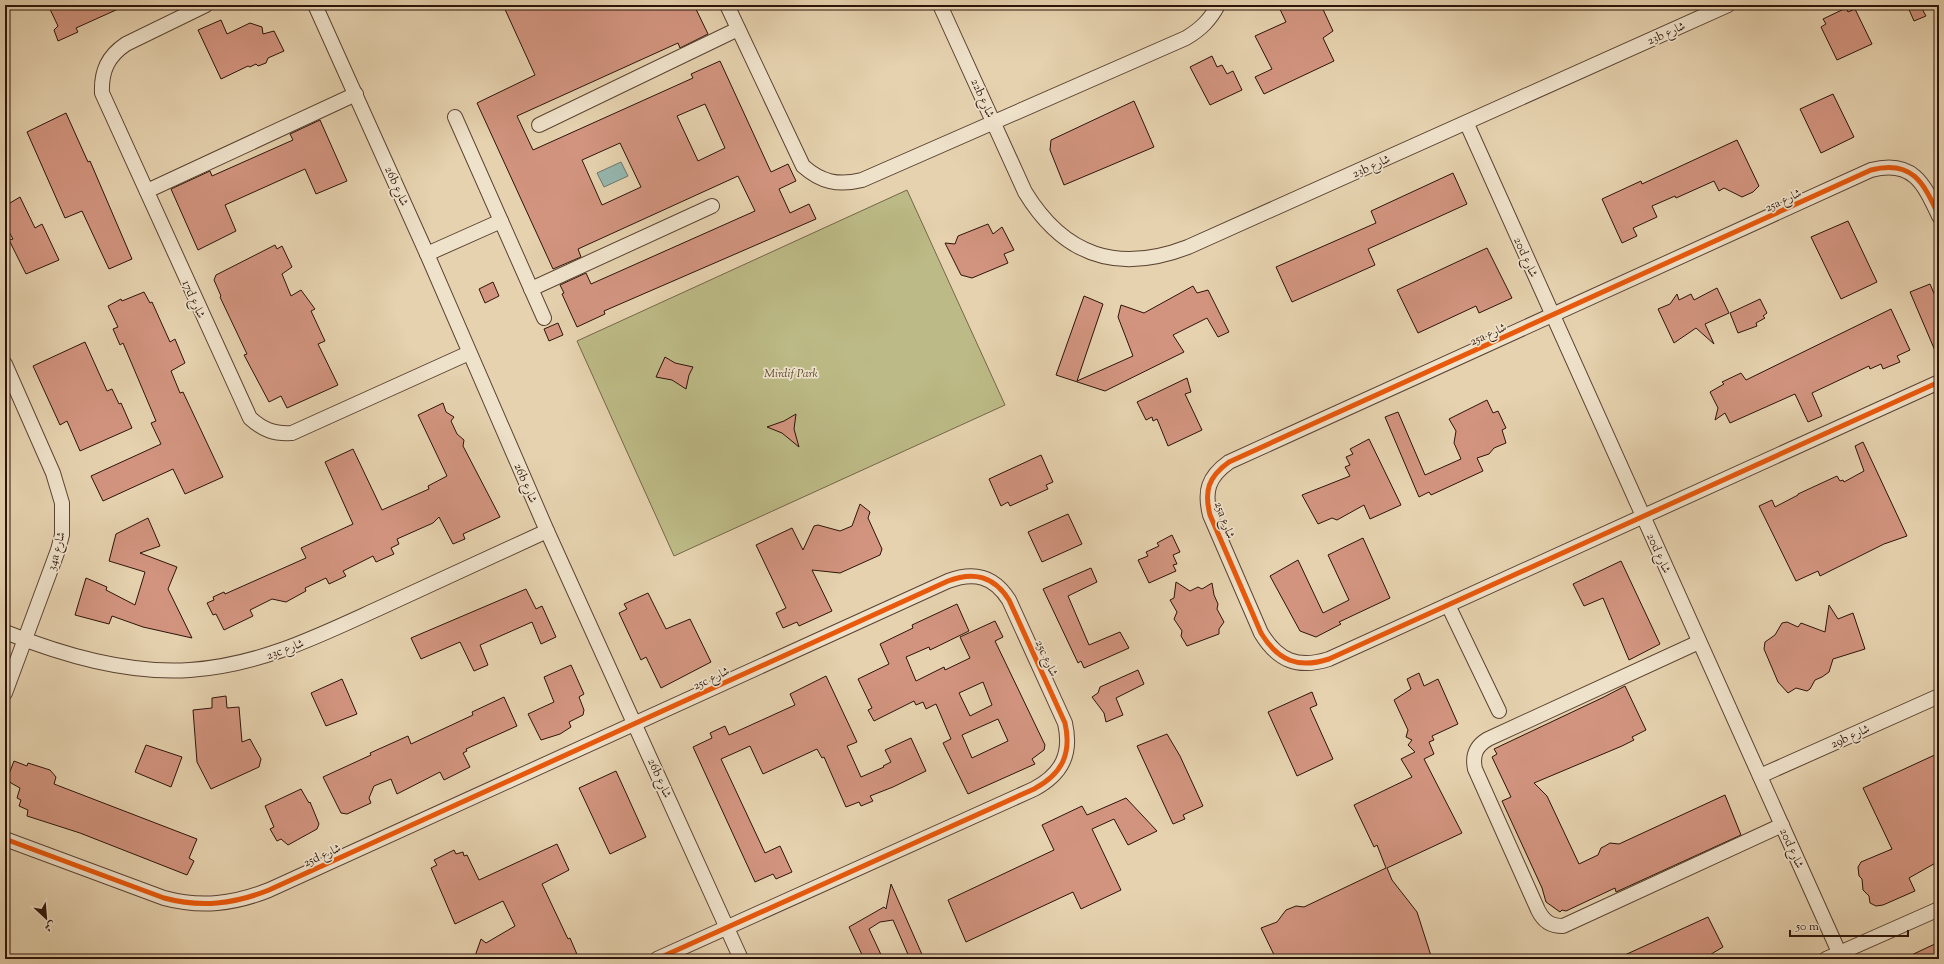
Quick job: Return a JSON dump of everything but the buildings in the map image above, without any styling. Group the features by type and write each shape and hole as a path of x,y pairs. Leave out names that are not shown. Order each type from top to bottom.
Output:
{"street":[{"name":"17d شارع","path":"206,5 116,50 109,59 104,70 101,81 102,93 244,408 250,418 258,426 268,431 280,434 303,430 469,353"},
{"name":"26b شارع","path":"315,5 427,254 547,531 741,959"},
{"path":"727,5 796,155 803,166 813,174 824,181 837,184 862,180 993,121 1186,38 1199,30 1210,19 1218,5"},
{"name":"22b شارع","path":"940,5 1025,192"},
{"name":"23b شارع","path":"1025,192 1037,212 1053,230 1073,244 1094,254 1118,259 1142,260 1165,256 1188,248 1467,124 1728,5"},
{"path":"539,125 738,29"},
{"path":"147,191 356,94"},
{"path":"455,117 544,318"},
{"name":"20d شارع","path":"1467,124 1841,956"},
{"name":"25a شارع","path":"1939,216 1926,189 1920,181 1903,169 1882,167 1872,170 1228,462 1212,477 1208,488 1207,501 1210,515 1268,645 1289,661 1302,664 1316,663 1329,659 1643,518 1939,382"},
{"path":"531,289 712,206"},
{"path":"427,254 501,221"},
{"name":"34a شارع","path":"5,364 59,488 62,511 62,535 58,550 5,693"},
{"name":"23c شارع","path":"5,632 25,640 102,663 131,668 189,670 247,662 303,643 547,531"},
{"name":"25c شارع","path":"635,724 948,581 960,576 973,575 986,578 997,584 1009,600 1066,723 1068,736 1067,750 1063,762 1056,774 1046,783 657,959"},
{"path":"1448,605 1499,711"},
{"path":"1699,642 1488,738 1477,748 1473,762 1475,769 1538,910 1542,918 1547,923 1555,926 1563,926 1782,825"},
{"name":"29b شارع","path":"1760,776 1939,696"},
{"name":"25d شارع","path":"5,839 164,898 182,903 200,905 236,901 269,890 635,724"},
{"path":"1826,959 1841,956 1939,909"}],"green space":[{"name":"Mirdif Park","path":"907,190 1005,405 674,556 577,341"}],"water":[{"path":"621,162 628,176 604,187 597,173"}],"cycle path":[{"path":"1939,216 1922,184 1907,171 1897,168 1871,170 1229,462 1216,473 1209,485 1207,499 1208,506 1210,515 1261,633 1268,643 1274,650 1290,660 1298,663 1318,662 1329,659 1939,382"},
{"path":"5,839 164,898 204,904 243,899 269,890 948,581 966,576 975,576 990,581 997,586 1009,600 1065,723 1067,734 1066,754 1063,762 1052,777 1034,789 657,959"}]}
